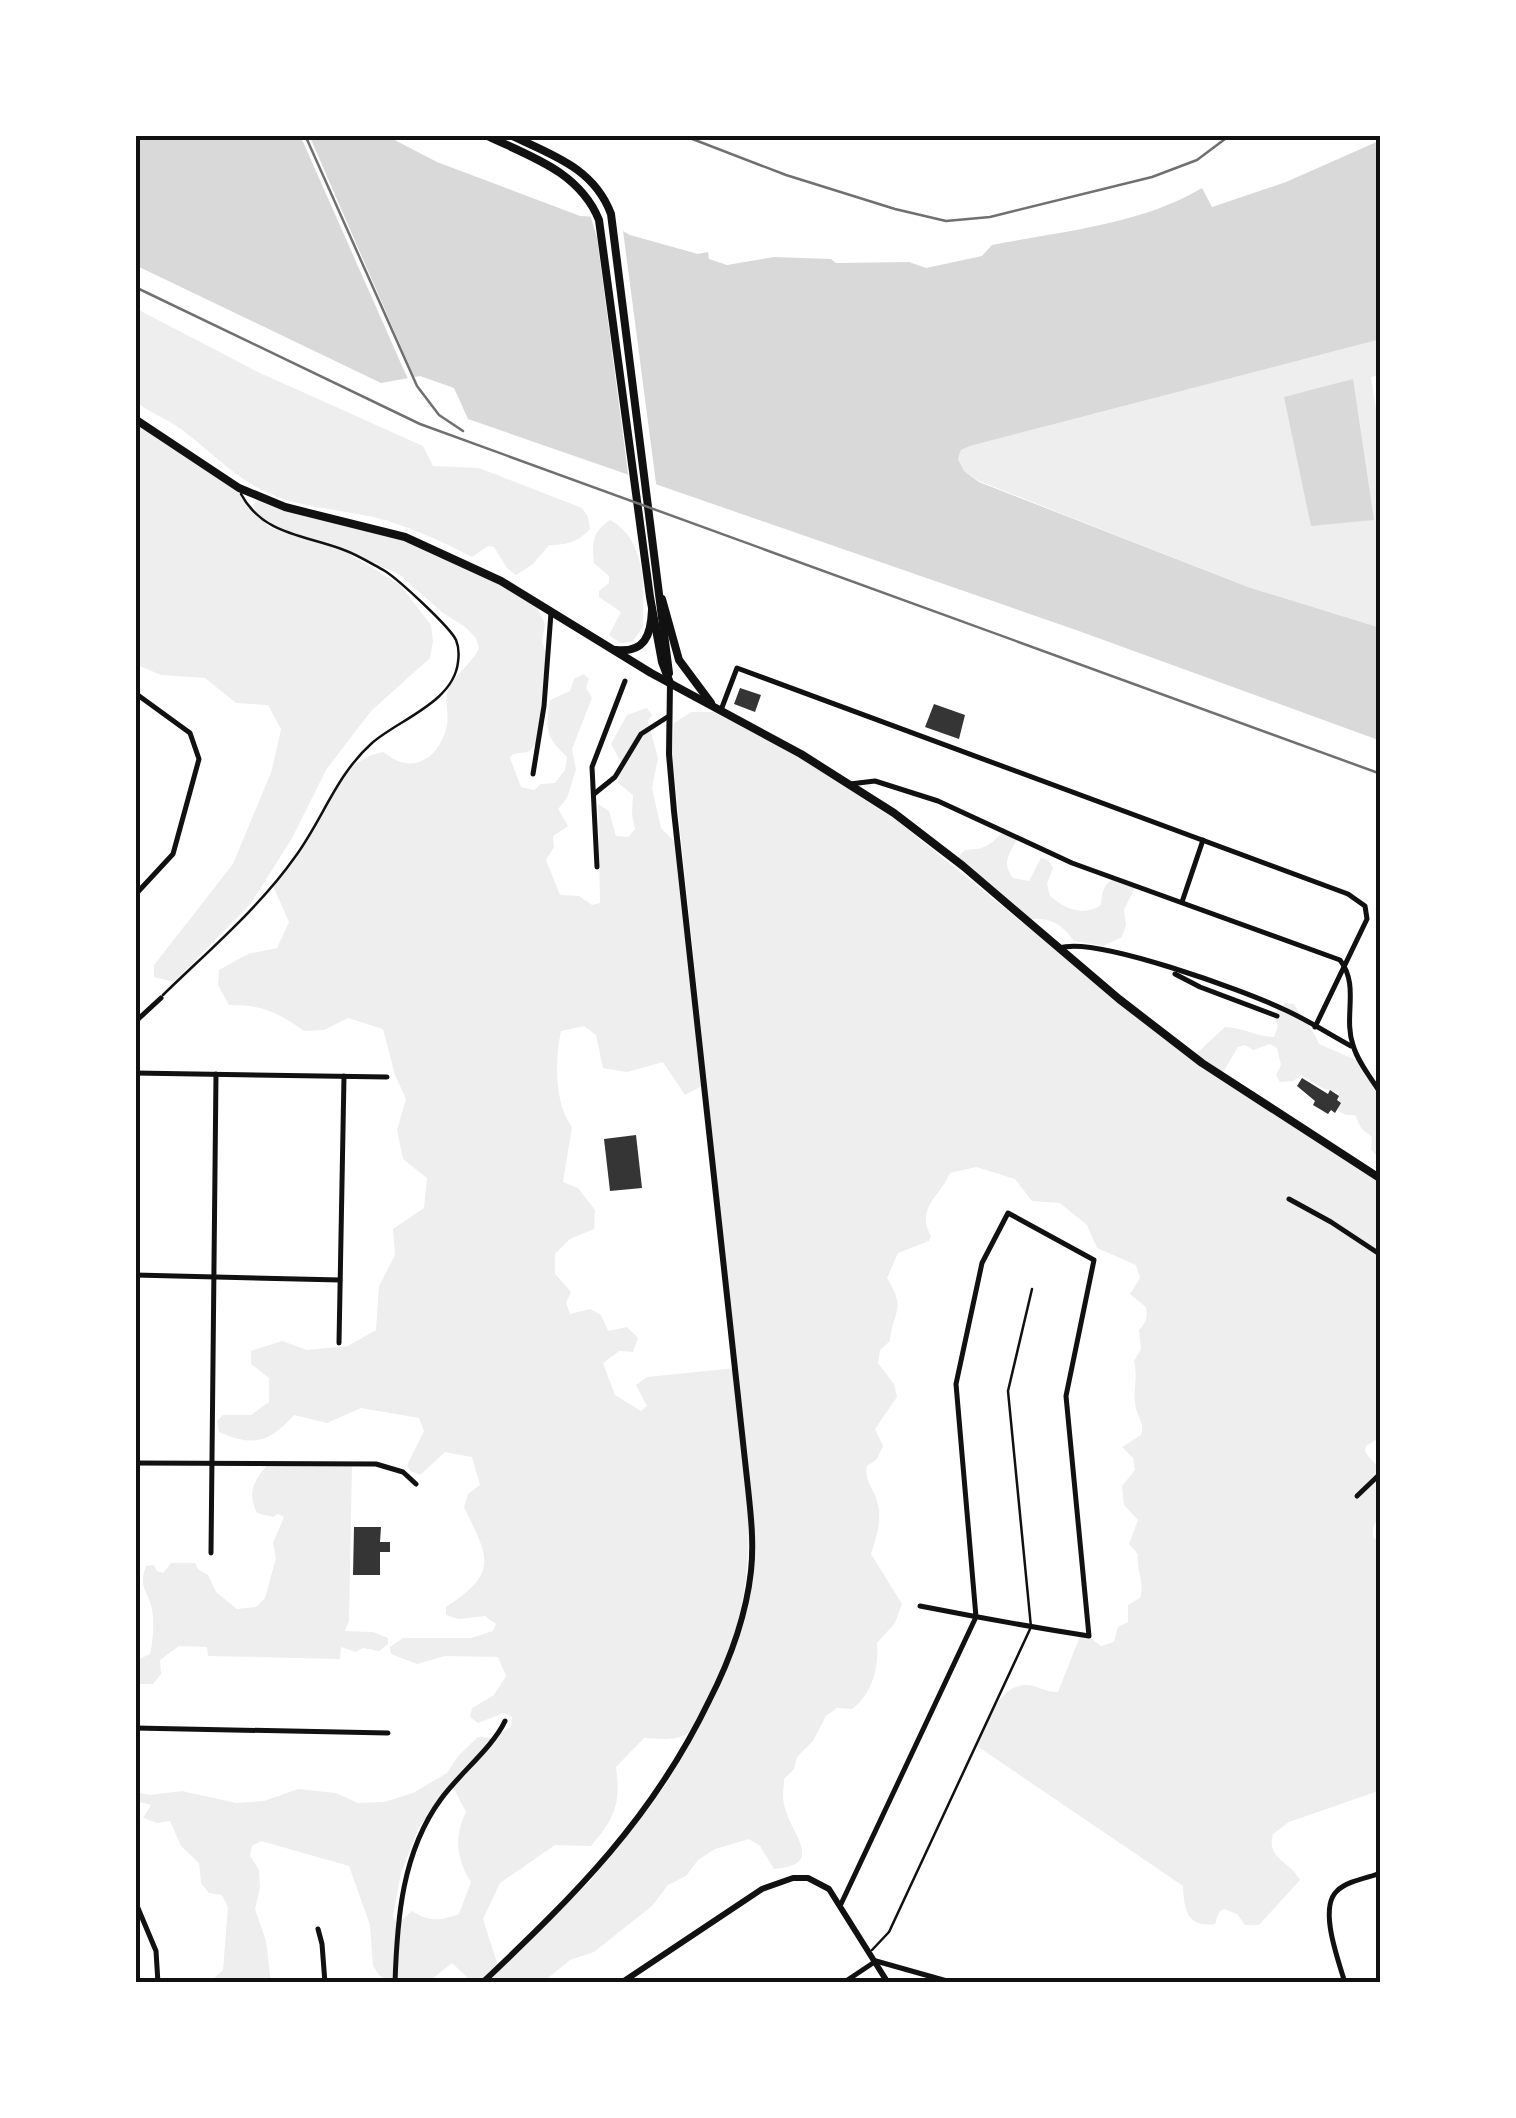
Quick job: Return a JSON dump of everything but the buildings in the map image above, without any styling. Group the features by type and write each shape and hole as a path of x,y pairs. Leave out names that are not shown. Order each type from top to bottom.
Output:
{"main road":[{"path":"485,135 563,174 588,198 602,228 652,610 670,683"},
{"path":"510,135 586,174 603,196 614,230 670,683"},
{"path":"135,418 239,488 285,507 405,537 502,580 605,646 850,784 963,866 1202,1064 1381,1179"},
{"path":"662,599 679,660 717,708"},
{"path":"605,646 619,651 640,647 650,632 652,610"}],"street":[{"path":"533,774 544,706 551,610"},
{"path":"717,708 736,668 1329,886 1365,906 1367,919 1315,1027"},
{"path":"597,868 594,758 625,681"},
{"path":"482,1983 591,1878 664,1785 722,1676 748,1592 753,1541 674,812 670,683"},
{"path":"135,693 190,733 199,759 173,854 135,895"},
{"path":"594,794 615,777 641,734 670,716"},
{"path":"850,784 874,781 938,802 1072,863 1334,957 1344,964 1351,987 1353,1047 1381,1094"},
{"path":"1182,902 1204,840"},
{"path":"1060,948 1078,944 1100,947 1203,978 1284,1009 1353,1047"},
{"path":"1164,968 1200,987 1277,1016"},
{"path":"135,1022 161,998"},
{"path":"135,1073 387,1077"},
{"path":"211,1553 216,1074"},
{"path":"339,1343 344,1076"},
{"path":"1289,1198 1381,1255"},
{"path":"841,1904 976,1617 956,1384 982,1262 1008,1214 1094,1260 1066,1396 1089,1636 976,1617 920,1606"},
{"path":"135,1276 340,1280"},
{"path":"135,1463 376,1464 404,1472 416,1484"},
{"path":"1357,1496 1381,1474"},
{"path":"395,1983 400,1901 420,1835 440,1800 504,1721"},
{"path":"135,1728 388,1733"},
{"path":"1344,1983 1330,1902 1335,1892 1345,1886 1381,1874"},
{"path":"621,1983 777,1882 793,1878 819,1882 841,1904 888,1983"},
{"path":"135,1901 156,1951 158,1983"},
{"path":"318,1929 325,1983"},
{"path":"843,1983 876,1962 954,1983"}],"lane":[{"path":"161,998 287,868 332,791 365,749 439,696 455,677 458,666 458,646 449,630 391,575 346,551 271,527 254,513 239,488"},
{"path":"870,1951 889,1932 1031,1626 1008,1391 1032,1289"}],"shaded area":[{"path":"135,135 385,135 437,162 580,216 598,217 630,235 698,254 708,252 709,259 727,265 774,257 831,259 836,263 909,262 926,268 982,256 992,245 1127,219 1202,188 1212,207 1286,182 1381,140 1381,339 970,446 961,450 958,459 964,471 979,482 1248,587 1381,628 1381,741 1076,630 468,419 454,388 420,376 381,383 135,265"},
{"path":"135,308 260,373 423,446 433,466 479,468 582,508 590,529 572,542 549,545 533,564 516,575 494,547 488,546 472,557 386,521 268,493 233,472 181,429 135,401"},
{"path":"1381,339 1381,374 1371,377 1381,442 1381,628 1248,587 979,481 964,471 958,459 961,450 970,446"},
{"path":"1353,379 1374,520 1311,526 1284,397"},
{"path":"135,422 238,489 253,513 271,528 346,552 400,585 431,625 433,641 430,658 371,711 326,770 291,840 251,903 174,982 154,977 154,965 233,864 272,770 281,729 268,705 236,703 205,678 161,675 135,664"},
{"path":"260,498 359,524 444,554 535,603 545,624 542,642 546,654 537,743 528,752 510,758 521,787 534,790 541,784 555,783 565,770 567,757 548,732 550,700 570,691 574,679 584,674 589,679 586,688 592,698 572,749 576,769 567,798 558,809 568,826 553,836 554,847 546,860 560,895 579,896 592,905 600,903 598,804 609,811 616,836 629,837 635,829 633,795 618,783 621,762 611,744 627,715 647,708 652,715 648,721 658,758 652,788 661,828 675,842 702,1086 685,1095 663,1062 627,1072 603,1068 596,1035 584,1026 561,1031 557,1081 572,1127 563,1182 578,1188 595,1210 594,1229 570,1239 555,1254 555,1274 571,1292 566,1303 570,1314 590,1309 601,1315 608,1331 627,1327 638,1338 633,1352 619,1351 603,1363 615,1395 641,1411 647,1406 636,1385 647,1377 736,1368 748,1494 747,1572 729,1651 696,1723 678,1738 644,1738 616,1767 618,1791 614,1810 591,1846 555,1845 500,1883 483,1919 498,1966 480,1983 473,1983 452,1963 427,1983 397,1983 400,1922 412,1911 435,1919 459,1914 471,1882 458,1847 466,1812 453,1787 496,1735 511,1727 512,1717 504,1713 478,1723 470,1717 472,1708 494,1695 506,1676 498,1657 445,1656 417,1664 391,1654 390,1647 403,1638 471,1638 493,1631 496,1624 485,1616 458,1619 446,1615 446,1607 475,1584 484,1563 479,1539 464,1507 468,1494 480,1485 472,1457 445,1452 420,1475 410,1471 407,1465 424,1431 419,1418 361,1408 327,1423 294,1415 277,1432 251,1441 219,1432 217,1421 223,1415 251,1415 269,1402 269,1378 251,1364 251,1351 282,1341 307,1350 348,1346 376,1330 379,1286 395,1255 393,1229 424,1208 427,1178 403,1159 397,1130 406,1099 383,1029 348,1018 324,1030 304,1031 269,1011 229,1005 218,985 219,970 248,954 277,948 289,922 273,886 298,856 342,778 367,757 384,752 405,763 431,755 447,725 450,686 479,648 476,638 464,626 400,575 347,550 272,527 255,512 253,505"},
{"path":"610,520 631,540 641,567 643,627 632,642 620,643 609,635 621,612 599,597 599,591 609,583 609,576 594,563 593,544 596,534"},
{"path":"691,712 714,712 799,757 896,820 1192,1060 1381,1183 1381,1437 1366,1446 1365,1452 1381,1471 1381,1517 1374,1526 1373,1537 1381,1544 1381,1790 1289,1822 1273,1834 1273,1849 1300,1880 1259,1925 1245,1925 1237,1914 1224,1909 1215,1924 1193,1920 1186,1910 1183,1886 977,1746 1000,1699 1026,1685 1058,1692 1080,1636 1101,1646 1114,1642 1118,1627 1128,1622 1128,1605 1140,1598 1138,1554 1129,1544 1138,1520 1124,1505 1122,1486 1135,1470 1133,1458 1122,1447 1141,1435 1142,1430 1135,1403 1134,1361 1141,1349 1139,1330 1147,1314 1146,1307 1130,1294 1140,1278 1136,1265 1097,1248 1087,1225 1060,1203 1032,1201 1015,1179 976,1167 950,1173 927,1210 929,1241 898,1253 887,1278 898,1304 890,1341 880,1350 878,1363 894,1384 897,1397 875,1429 883,1446 866,1472 879,1511 871,1554 902,1604 895,1623 877,1643 875,1671 865,1696 852,1709 837,1708 826,1716 813,1741 797,1757 794,1769 784,1779 784,1804 801,1846 799,1861 774,1869 760,1846 749,1839 715,1849 698,1860 686,1876 668,1885 652,1906 594,1952 570,1960 542,1983 485,1983 591,1880 665,1786 700,1724 745,1613 755,1542 672,753 674,723"},
{"path":"1002,833 1017,840 1008,859 1013,878 1029,881 1041,858 1048,860 1053,868 1047,884 1050,896 1068,908 1081,911 1101,905 1104,889 1115,878 1136,885 1124,910 1126,925 1122,937 1103,946 1074,941 1055,923 1029,919 958,859 963,852 986,846"},
{"path":"1285,1003 1294,1004 1319,1044 1356,1060 1381,1100 1381,1161 1371,1149 1372,1137 1361,1128 1355,1115 1338,1111 1339,1093 1302,1075 1280,1082 1276,1075 1281,1065 1277,1048 1270,1044 1253,1050 1245,1045 1238,1047 1222,1074 1195,1055 1225,1027 1274,1037 1278,1026 1273,1014"},
{"path":"267,1465 352,1465 349,1621 345,1631 373,1632 388,1638 388,1644 379,1651 363,1648 356,1652 341,1647 340,1659 208,1656 207,1647 179,1646 160,1660 161,1674 153,1684 135,1684 135,1661 150,1654 153,1637 152,1610 143,1582 146,1566 154,1565 163,1573 171,1563 195,1563 208,1575 216,1592 237,1609 256,1607 265,1598 276,1558 273,1543 284,1517 257,1513 254,1506 253,1488"},
{"path":"478,1737 491,1738 419,1827 401,1873 393,1916 393,1983 380,1976 373,1966 370,1925 349,1866 261,1841 252,1846 250,1856 259,1870 255,1909 266,1941 271,1983 209,1983 223,1970 228,1907 222,1895 209,1893 201,1883 199,1863 181,1846 170,1821 157,1823 143,1818 151,1805 135,1801 135,1792 150,1795 182,1791 236,1803 264,1801 298,1789 336,1793 358,1803 384,1802 413,1793 447,1773"}],"pier":[{"path":"300,135 309,135 416,381 410,383"},
{"path":"589,211 622,223 657,491 629,481 597,238"}],"railway":[{"path":"305,135 417,386 439,415 463,431"},
{"path":"682,135 786,175 946,221 990,217 1152,177 1197,160 1229,136"},
{"path":"135,287 420,424 1381,774"}]}
